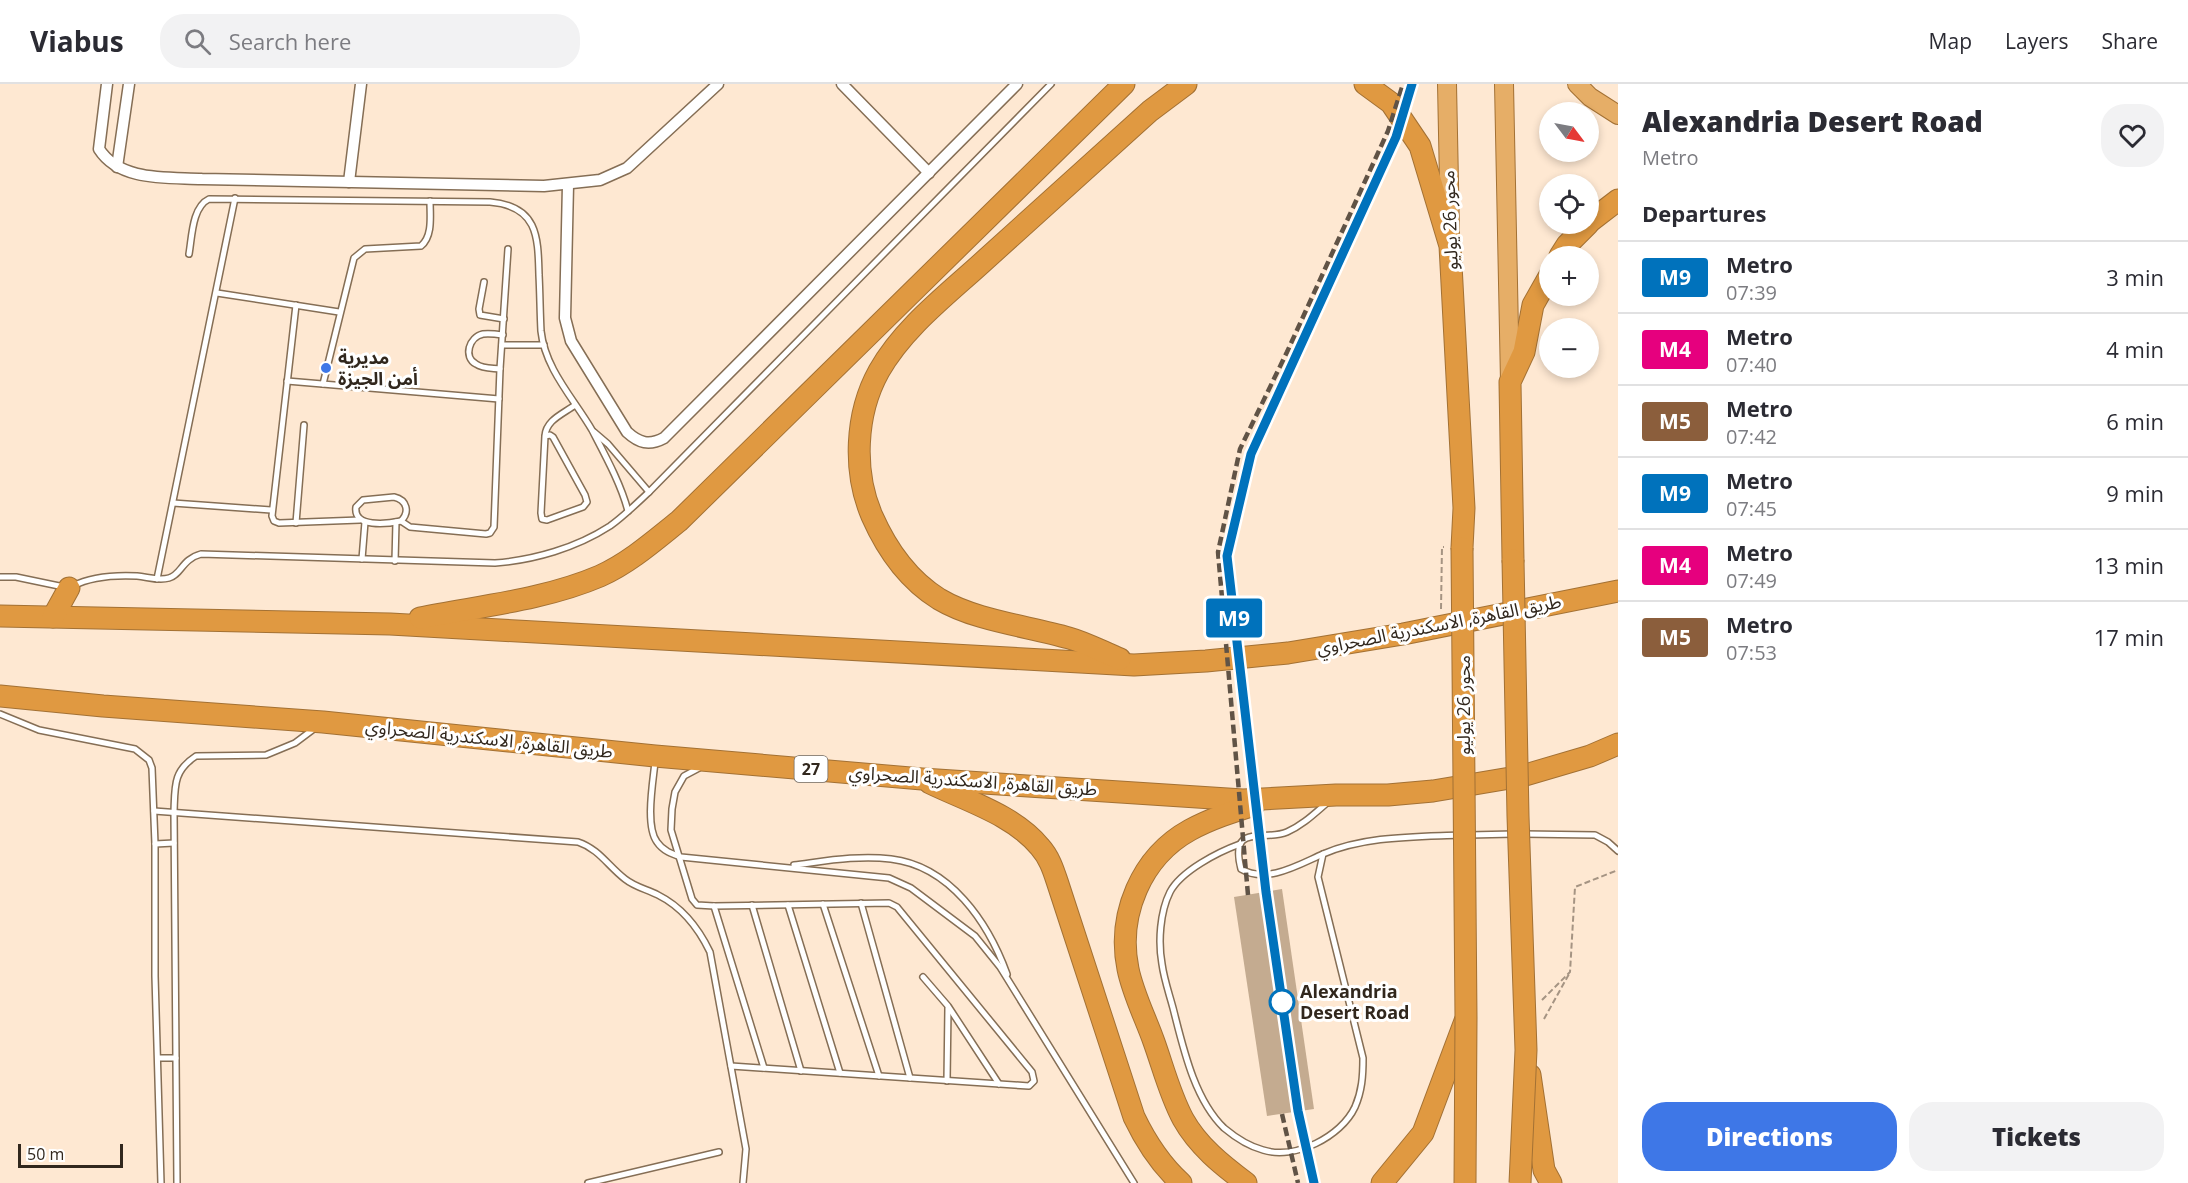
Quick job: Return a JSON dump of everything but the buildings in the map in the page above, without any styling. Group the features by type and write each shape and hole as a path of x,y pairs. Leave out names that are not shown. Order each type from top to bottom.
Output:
{"highway":[{"path":"390,624 560,590 601,575 638,554 680,521 1124,84"},
{"path":"1134,665 1072,638 965,610 929,592 896,561 882,539 866,502 860,469 860,438 865,406 879,372 902,340 940,301 1150,111 1186,84"},
{"path":"1365,84 1391,103 1420,146 1450,246"},
{"name":"محور 26 يوليو","path":"1447,84 1450,246 1464,508 1452,548 1466,1018 1465,1183"},
{"path":"1504,84 1518,816 1534,1019 1526,1050 1520,1183"},
{"path":"1577,84 1590,97 1618,115"},
{"path":"1599,215 1618,200"},
{"path":"1566,246 1578,234"},
{"path":"1510,382 1524,352 1533,306 1539,295"},
{"path":"53,617 69,588"},
{"name":"طريق القاهرة, الاسكندرية الصحراوي","path":"0,616 390,624 1134,665 1288,653 1403,634 1618,591"},
{"name":"طريق القاهرة, الاسكندرية الصحراوي","path":"0,696 323,722 711,761 1243,800 1388,795 1433,791 1522,776 1606,752"},
{"path":"922,778 1004,819 1034,840 1047,857 1060,890 1134,1117 1147,1144 1180,1183"},
{"path":"1246,1183 1214,1158 1182,1118 1129,973 1125,929 1137,886 1149,866 1175,839 1202,824 1269,799"},
{"path":"1382,1183 1423,1133 1466,1018"},
{"path":"1526,1050 1544,1170 1551,1183"}],"street":[{"path":"107,84 99,148 103,155 117,167 140,175 349,182 568,185 600,180 627,168 718,84"},
{"path":"117,167 129,84"},
{"path":"349,182 361,84"},
{"path":"842,84 929,172"},
{"path":"568,185 565,308 568,333 627,432 636,440 655,443 664,438 1017,84"}],"lane":[{"path":"0,577 16,577 69,588 112,576 171,578 189,558 201,554 395,561 518,561 540,556 581,541 610,526 649,492 1051,84"},
{"path":"157,579 235,198"},
{"path":"189,254 200,205 209,199 500,203 517,209 531,222 538,240 541,331 544,345 552,366 592,431 623,492 628,511"},
{"path":"322,384 352,262 357,254 365,249 421,246 425,243 430,231 430,201"},
{"path":"296,305 272,519 276,522 296,523 398,522 410,527 486,534 493,531 495,523 500,369 508,249"},
{"path":"484,282 480,315 504,320"},
{"path":"217,293 339,312"},
{"path":"500,369 485,368 472,362 469,346 474,338 481,334 503,335"},
{"path":"502,345 544,345"},
{"path":"287,381 499,399"},
{"path":"545,436 553,437 587,502 583,507 547,520 542,519 541,513 545,436 548,424 575,405"},
{"path":"296,523 304,425"},
{"path":"592,431 608,444 649,492"},
{"path":"362,559 363,521 356,512 358,503 368,499 394,498 404,502 407,512 398,522 395,561"},
{"path":"173,502 272,510"},
{"path":"0,714 39,730 135,749 149,760 152,768 161,1183"},
{"path":"177,1183 174,812 175,783 178,772 196,756 266,755 295,743 323,722"},
{"path":"655,756 651,824 657,843 667,852 681,857 879,876 911,888 975,936 1011,984 1134,1183"},
{"path":"711,761 684,776 675,792 672,808 671,830 692,899 698,905 890,903 897,907 1032,1072 1034,1081 1029,1086 730,1066"},
{"path":"1323,854 1318,877 1363,1058 1363,1085 1354,1109 1344,1123 1322,1142 1290,1151 1265,1151 1242,1142 1224,1127 1209,1109 1187,1061 1161,963 1162,916 1171,891 1194,868 1221,851 1240,844 1246,838 1255,835 1285,833 1304,822 1336,795"},
{"path":"154,811 578,842 588,845 634,886 648,890 683,912 699,930 710,952 746,1149 743,1183"},
{"path":"1240,844 1238,856 1241,869 1252,875 1279,873 1354,843 1399,838 1498,833 1595,835 1618,851"},
{"path":"155,844 174,843"},
{"path":"782,867 847,858 892,859 926,870 953,887 975,913 998,948 1011,984"},
{"path":"861,903 910,1078"},
{"path":"824,904 879,1076"},
{"path":"752,905 801,1071"},
{"path":"788,905 840,1073"},
{"path":"714,906 764,1068"},
{"path":"923,977 948,1006 999,1084"},
{"path":"947,1081 948,1006"},
{"path":"158,1058 176,1058"},
{"path":"588,1183 719,1152"}],"path":[{"path":"1441,626 1452,548"},
{"path":"1534,1019 1570,972 1575,887 1618,870"},
{"path":"1534,1019 1570,972"}],"railway":[{"path":"1248,895 1218,552 1240,449 1388,131 1403,84"},
{"path":"1266,892 1227,556 1251,454 1396,137 1406,105"},
{"path":"1298,1111 1314,1183"},
{"path":"1282,1114 1298,1183"}],"metro line":[{"name":"M9","path":"1314,1183 1298,1111 1266,892 1227,556 1251,454 1396,137 1412,84"}],"place":[{"name":"مديرية أمن الجيزة","path":"326,368"},
{"name":"Alexandria Desert Road","path":"1282,1002"}]}
